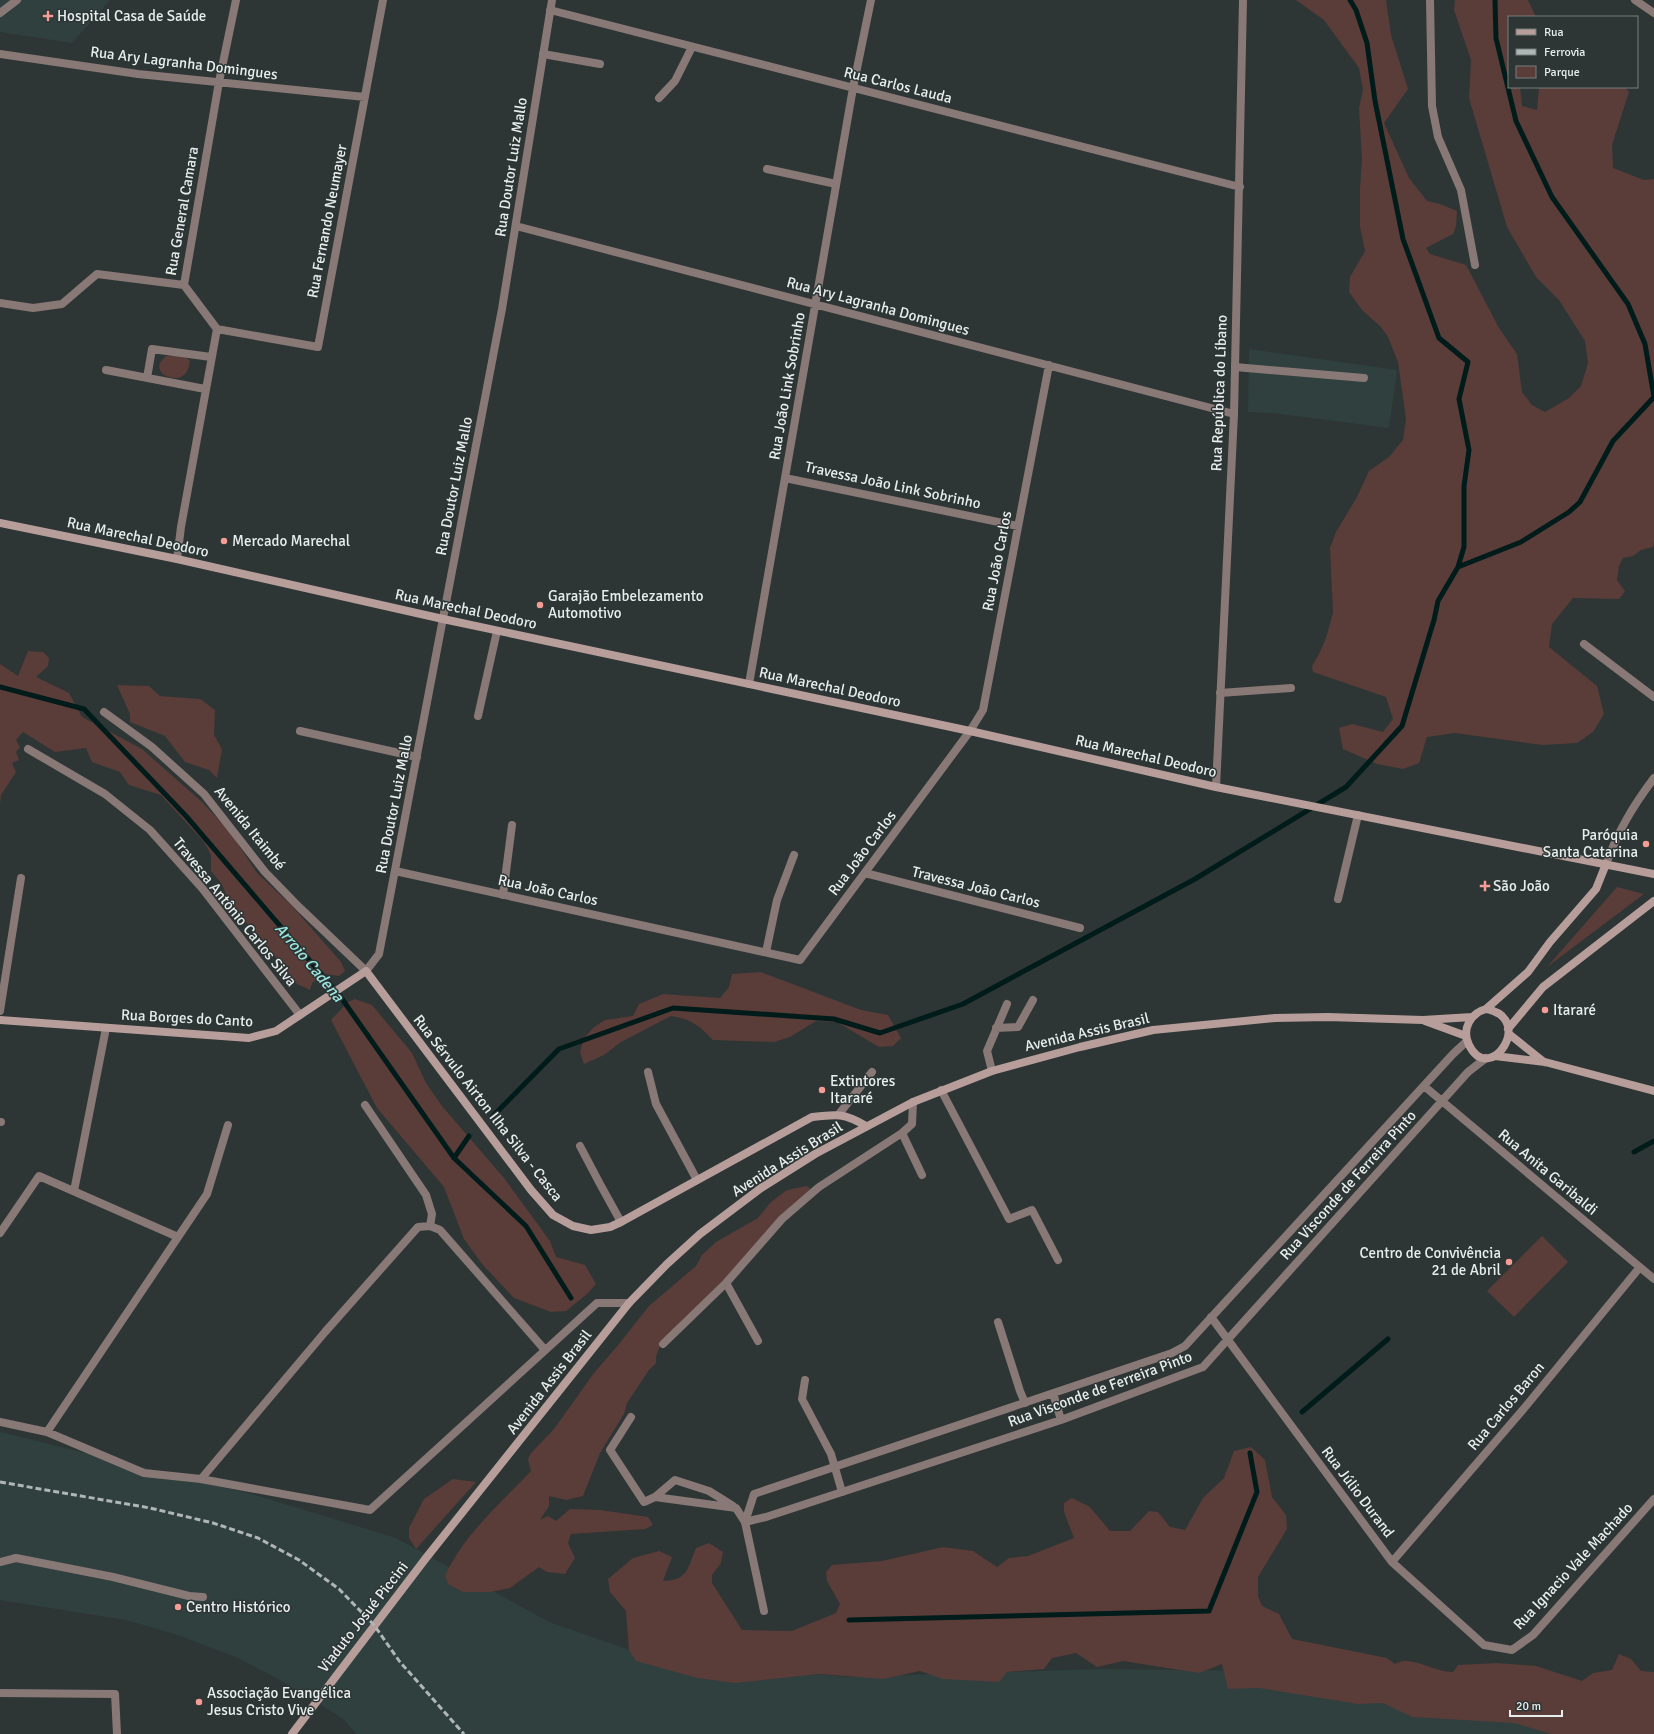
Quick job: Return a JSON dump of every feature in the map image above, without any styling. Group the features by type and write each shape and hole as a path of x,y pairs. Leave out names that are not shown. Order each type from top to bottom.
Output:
{"street":[{"path":"0,13 17,0"},
{"name":"Rua General Camara","path":"217,329 184,285 219,82 236,0"},
{"name":"Rua Fernando Neumayer","path":"217,329 318,347 383,0"},
{"name":"Rua Doutor Luiz Mallo","path":"366,971 379,954 417,757 500,316 552,0"},
{"name":"Rua João Link Sobrinho","path":"749,684 853,88 871,0"},
{"name":"Rua República do Líbano","path":"1216,787 1234,414 1243,0"},
{"path":"1430,0 1432,106 1438,137 1461,190 1475,265"},
{"path":"1635,0 1654,13"},
{"name":"Rua Carlos Lauda","path":"550,10 1240,187"},
{"path":"659,98 675,81 692,46"},
{"name":"Rua Ary Lagranha Domingues","path":"0,54 138,74 365,97"},
{"path":"543,54 600,64"},
{"path":"768,169 836,184"},
{"name":"Rua Ary Lagranha Domingues","path":"516,226 1234,414"},
{"path":"0,303 33,308 62,304 97,274 184,285"},
{"path":"177,559 181,527 205,389 217,329"},
{"path":"147,378 152,349 212,357"},
{"name":"Rua João Carlos","path":"395,871 800,960 970,731 983,710 1049,366"},
{"path":"1235,368 1364,378"},
{"path":"106,370 205,389"},
{"name":"Travessa João Link Sobrinho","path":"785,478 1018,526"},
{"name":"Rua Marechal Deodoro","path":"0,523 177,559 496,631 970,731 1216,787 1654,874"},
{"path":"478,716 496,631"},
{"path":"1584,644 1654,697"},
{"path":"1220,693 1291,688"},
{"name":"Avenida Itaimbé","path":"104,712 152,747 204,794 266,872 299,908 366,971"},
{"path":"300,731 417,757"},
{"name":"Travessa Antônio Carlos Silva","path":"28,750 105,794 150,830 202,888 300,1015"},
{"path":"1486,1009 1528,972 1550,942 1596,889 1615,839 1635,803 1654,778"},
{"path":"1338,899 1358,815"},
{"path":"502,894 512,826"},
{"path":"766,952 776,900 794,855"},
{"name":"Travessa João Carlos","path":"865,873 1080,928"},
{"path":"0,1011 21,878"},
{"path":"1508,1031 1543,987 1654,901"},
{"name":"Rua Borges do Canto","path":"0,1020 249,1038 276,1031 366,971"},
{"name":"Rua Sérvulo Airton Ilha Silva - Casca","path":"366,971 531,1190 553,1215 573,1226 591,1230 610,1227 621,1222 812,1117 839,1114 854,1119 866,1126"},
{"path":"996,1028 1018,1027 1033,1000"},
{"path":"992,1071 987,1051 1007,1004"},
{"path":"1491,1057 1502,1051 1507,1043 1508,1031 1502,1016 1495,1011 1486,1009 1478,1011 1468,1024 1466,1038 1471,1050 1478,1055 1491,1057 1545,1062 1654,1091"},
{"name":"Avenida Assis Brasil","path":"426,1558 629,1303 667,1264 700,1234 761,1188 815,1154 866,1126 913,1102 992,1071 1080,1046 1153,1030 1275,1018 1328,1017 1422,1020 1472,1017"},
{"name":"Avenida Assis Brasil","path":"1422,1020 1466,1038"},
{"path":"74,1191 106,1028"},
{"path":"1508,1031 1545,1062"},
{"name":"Rua Visconde de Ferreira Pinto","path":"745,1522 754,1494 1172,1353 1185,1346 1424,1086 1466,1038"},
{"name":"Rua Visconde de Ferreira Pinto","path":"745,1522 766,1517 1061,1420 1203,1367 1468,1072 1491,1057"},
{"path":"648,1072 656,1104 697,1180"},
{"path":"839,1114 872,1072"},
{"name":"Rua Anita Garibaldi","path":"1424,1086 1654,1279"},
{"path":"941,1090 1009,1219 1032,1210 1058,1260"},
{"path":"663,1344 726,1283 782,1219 819,1187 902,1133 912,1124 913,1102"},
{"path":"365,1105 426,1195 432,1214 430,1226"},
{"path":"47,1432 207,1194 228,1125"},
{"path":"902,1133 922,1175"},
{"path":"580,1146 621,1222"},
{"path":"0,1233 39,1176 178,1237"},
{"path":"201,1479 325,1332 418,1227 430,1226 440,1230 544,1350"},
{"name":"Rua Carlos Baron","path":"1392,1562 1526,1406 1640,1267"},
{"path":"726,1283 758,1341"},
{"path":"0,1422 47,1432 144,1472 201,1479 370,1510 596,1303 629,1303"},
{"name":"Rua Júlio Durand","path":"1211,1317 1392,1562 1484,1645 1512,1650"},
{"path":"998,1322 1025,1403"},
{"path":"805,1380 802,1399 831,1454 842,1492"},
{"path":"1052,1393 1061,1420"},
{"path":"632,1417 610,1450 644,1502 655,1497 676,1480 709,1491 736,1508 745,1522 764,1611"},
{"path":"655,1497 736,1508"},
{"name":"Rua Ignacio Vale Machado","path":"1512,1650 1533,1635 1654,1499"},
{"path":"0,1562 16,1558 113,1577 189,1596 203,1597"},
{"name":"Viaduto Josué Piccini","path":"292,1734 307,1712 426,1558"},
{"path":"0,1693 115,1694 117,1734"}],"shaded area":[{"name":"Hospital Casa de Saúde","path":"0,0 110,0 72,43 0,32"},
{"path":"1249,349 1397,370 1389,428 1273,413 1248,412"},
{"path":"0,1432 255,1495 396,1538 549,1622 664,1662 848,1677 1100,1669 1252,1671 1592,1734 357,1734 342,1718 280,1680 238,1658 181,1636 126,1620 0,1600"}],"green space":[{"path":"1296,0 1386,0 1391,35 1408,89 1384,123 1409,178 1427,201 1440,204 1457,211 1456,226 1453,234 1426,248 1430,254 1466,265 1499,328 1517,354 1522,392 1532,405 1545,412 1569,398 1581,386 1588,363 1585,341 1559,300 1536,277 1507,227 1469,98 1471,60 1454,10 1455,0 1528,0 1536,16 1508,16 1508,88 1520,88 1522,106 1537,110 1539,88 1626,88 1629,92 1612,145 1613,168 1644,180 1654,179 1654,542 1653,547 1641,550 1633,556 1623,558 1619,566 1617,580 1625,591 1619,599 1573,598 1552,624 1549,647 1597,686 1604,714 1593,732 1577,743 1543,745 1455,733 1427,737 1419,763 1403,769 1377,764 1343,749 1339,728 1352,724 1383,732 1393,719 1386,697 1313,672 1312,666 1326,638 1333,613 1330,548 1336,532 1357,497 1369,471 1389,457 1403,440 1406,419 1398,362 1388,337 1381,327 1362,310 1349,292 1350,277 1365,251 1360,227 1362,160 1359,108 1363,90 1359,68 1324,20"},
{"path":"184,355 190,361 187,371 181,377 172,378 164,374 159,368 160,363 166,356"},
{"path":"28,651 43,652 49,658 48,666 36,677 69,693 82,717 142,749 202,802 230,832 257,873 292,906 341,962 345,971 339,976 325,974 312,983 310,990 297,984 257,933 234,911 221,883 211,871 211,855 204,842 161,795 129,785 120,772 92,762 86,748 55,752 23,732 16,740 20,747 16,752 19,760 12,763 16,772 1,795 0,804 0,664 18,676"},
{"path":"117,685 149,686 160,696 200,699 215,710 214,735 222,749 217,778 209,770 185,762 165,736 130,722 130,714"},
{"path":"1617,887 1644,894 1547,967"},
{"path":"761,972 861,1010 888,1015 901,1038 893,1046 879,1047 837,1022 816,1021 790,1037 774,1042 713,1040 704,1031 690,1021 671,1016 621,1042 604,1055 584,1064 580,1052 584,1038 594,1027 605,1020 633,1016 639,1004 663,994 720,998 729,987 732,974"},
{"path":"355,999 372,1005 412,1053 426,1083 442,1106 504,1178 550,1241 556,1257 585,1265 596,1284 587,1294 566,1311 551,1312 514,1298 482,1264 464,1239 444,1187 377,1108 331,1020 348,1002"},
{"path":"807,1186 812,1190 742,1265 662,1340 656,1357 656,1363 649,1370 627,1403 624,1414 600,1453 583,1496 566,1500 549,1496 549,1506 540,1520 548,1516 556,1521 570,1509 600,1510 648,1517 653,1525 645,1529 571,1534 568,1543 575,1558 565,1574 547,1572 539,1567 510,1588 491,1592 463,1592 448,1584 445,1576 453,1561 472,1533 531,1471 528,1459 531,1453 554,1429 594,1373 649,1306 696,1266 702,1255 716,1242 758,1218 771,1202 787,1190"},
{"path":"1542,1236 1568,1262 1514,1317 1487,1291"},
{"path":"1251,1447 1265,1460 1272,1497 1286,1515 1287,1529 1258,1577 1258,1596 1262,1606 1279,1614 1292,1639 1387,1658 1395,1664 1403,1661 1410,1661 1440,1670 1453,1672 1458,1665 1497,1663 1536,1666 1582,1681 1593,1673 1612,1670 1619,1654 1631,1659 1641,1671 1654,1672 1654,1734 1552,1734 1514,1723 1412,1717 1383,1703 1358,1704 1259,1688 1228,1689 1222,1664 1199,1673 1123,1661 1097,1667 1076,1653 1052,1658 1044,1669 1007,1672 999,1682 943,1679 920,1671 883,1679 819,1674 735,1683 697,1678 636,1661 629,1650 626,1611 610,1592 608,1579 633,1558 659,1551 672,1557 663,1581 678,1579 689,1567 696,1548 709,1543 723,1552 721,1563 712,1575 712,1583 742,1630 792,1631 836,1613 840,1604 827,1581 826,1572 832,1565 882,1561 943,1547 973,1551 997,1567 1009,1558 1028,1556 1074,1538 1064,1512 1064,1503 1072,1498 1090,1507 1110,1531 1130,1531 1149,1511 1158,1512 1170,1527 1185,1530 1203,1498 1224,1478 1234,1451"},
{"path":"453,1479 476,1482 416,1549 409,1538 409,1528 424,1499"}],"waterway":[{"path":"492,1117 559,1049 673,1008 834,1019 880,1033 963,1004 1195,879 1346,787 1402,726 1434,620 1438,601 1458,567 1464,547 1464,486 1469,450 1459,399 1468,362 1439,338 1403,239 1375,101 1367,43 1356,10 1350,0"},
{"path":"1495,0 1496,38 1508,88"},
{"path":"1458,567 1521,542 1569,512 1580,502 1613,441 1654,397 1645,344 1628,304 1552,197 1516,121 1508,88"},
{"name":"Arroio Cadena","path":"0,687 84,709 186,816 340,996 454,1158 526,1226 571,1298"},
{"path":"454,1158 469,1136"},
{"path":"1634,1152 1654,1141"},
{"path":"1302,1412 1388,1339"},
{"path":"849,1620 1209,1611 1257,1492 1250,1453"}],"railway":[{"path":"0,1482 150,1508 213,1523 258,1538 299,1560 339,1589 374,1625 400,1662 464,1734"}],"place":[{"name":"Hospital Casa de Saúde","path":"48,16"},
{"name":"Mercado Marechal","path":"224,541"},
{"name":"Garajão Embelezamento Automotivo","path":"540,605"},
{"name":"Paróquia Santa Catarina","path":"1646,844"},
{"name":"São João","path":"1485,886"},
{"name":"Itararé","path":"1545,1010"},
{"name":"Extintores Itararé","path":"822,1090"},
{"name":"Centro de Convivência 21 de Abril","path":"1509,1262"},
{"name":"Centro Histórico","path":"178,1607"},
{"name":"Associação Evangélica Jesus Cristo Vive","path":"199,1702"}]}
